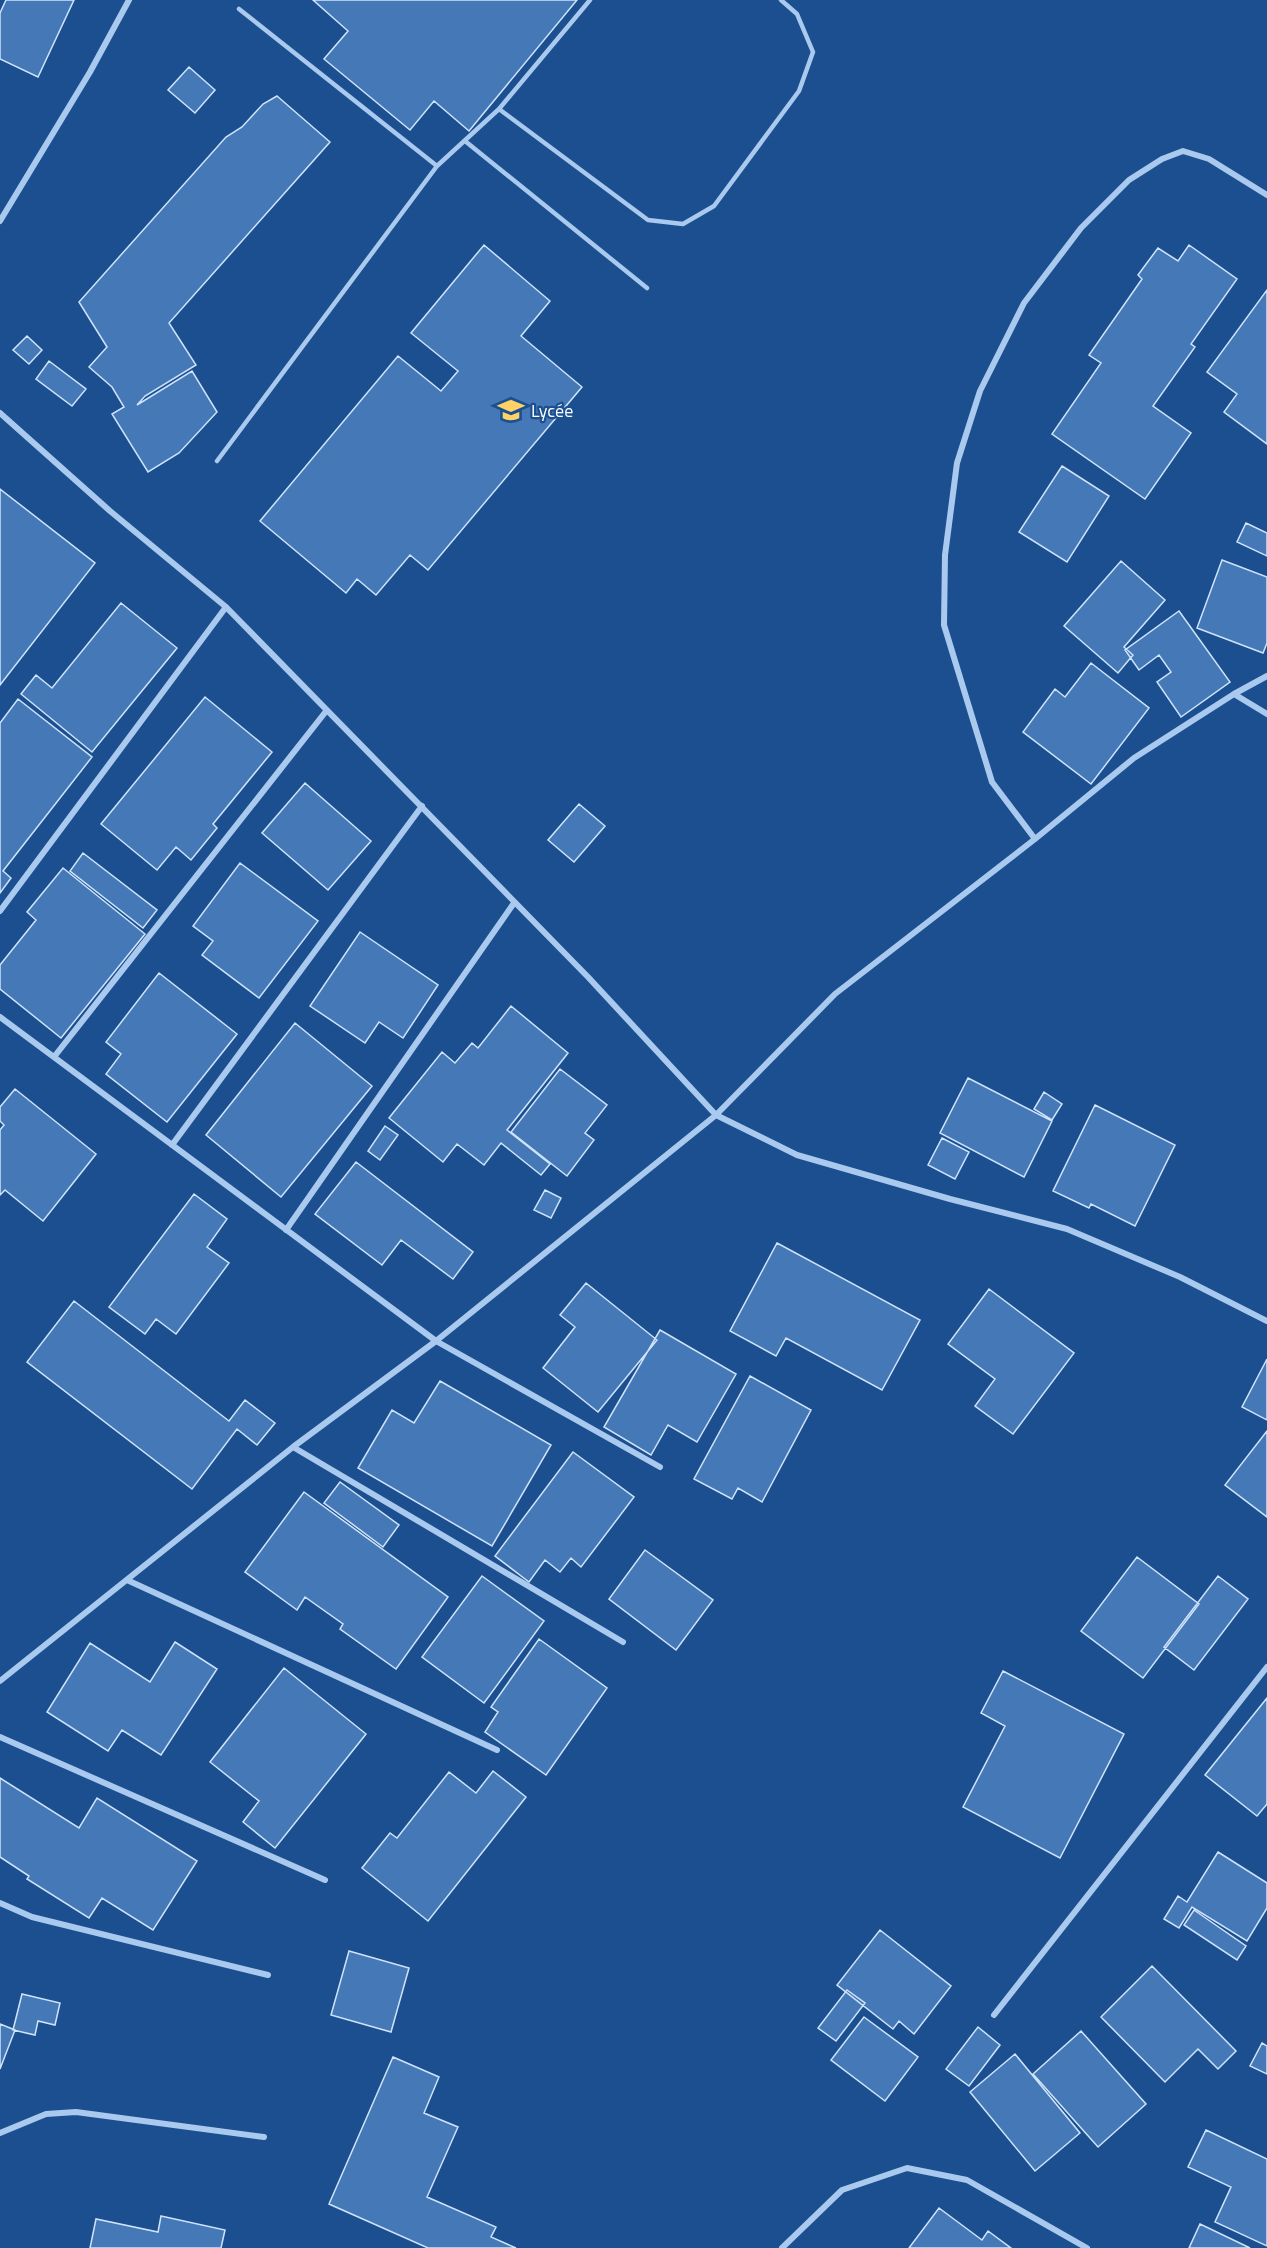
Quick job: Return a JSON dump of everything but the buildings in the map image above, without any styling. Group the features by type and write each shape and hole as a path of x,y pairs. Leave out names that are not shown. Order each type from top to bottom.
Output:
{"street":[{"path":"0,221 90,72 129,0"},
{"path":"1035,838 992,782 944,625 945,555 957,463 980,391 1024,303 1081,228 1129,180 1162,159 1183,151 1209,159 1267,195"},
{"path":"0,413 110,511 226,607 588,978 716,1115 797,1155 950,1199 1067,1229 1180,1277 1267,1321"},
{"path":"0,911 226,607"},
{"path":"0,1681 293,1447 436,1341 716,1115 835,994 1134,758 1234,694 1267,676"},
{"path":"1234,694 1267,714"},
{"path":"54,1057 327,710"},
{"path":"172,1145 422,806"},
{"path":"286,1230 514,903"},
{"path":"0,1017 436,1341 660,1467"},
{"path":"293,1447 623,1642"},
{"path":"127,1580 496,1750"},
{"path":"994,2015 1267,1667"},
{"path":"0,1737 325,1880"},
{"path":"0,1903 32,1917 268,1975"},
{"path":"0,2133 46,2114 76,2112 264,2138"},
{"path":"782,2248 842,2190 907,2168 967,2180 1087,2248"}],"lane":[{"path":"217,461 437,165 499,109 590,0"},
{"path":"499,109 648,220 683,224 714,206 799,91 813,52 797,14 781,0"},
{"path":"239,9 437,165"},
{"path":"465,141 647,288"}],"place":[{"name":"Lycée","path":"511,410"}]}
